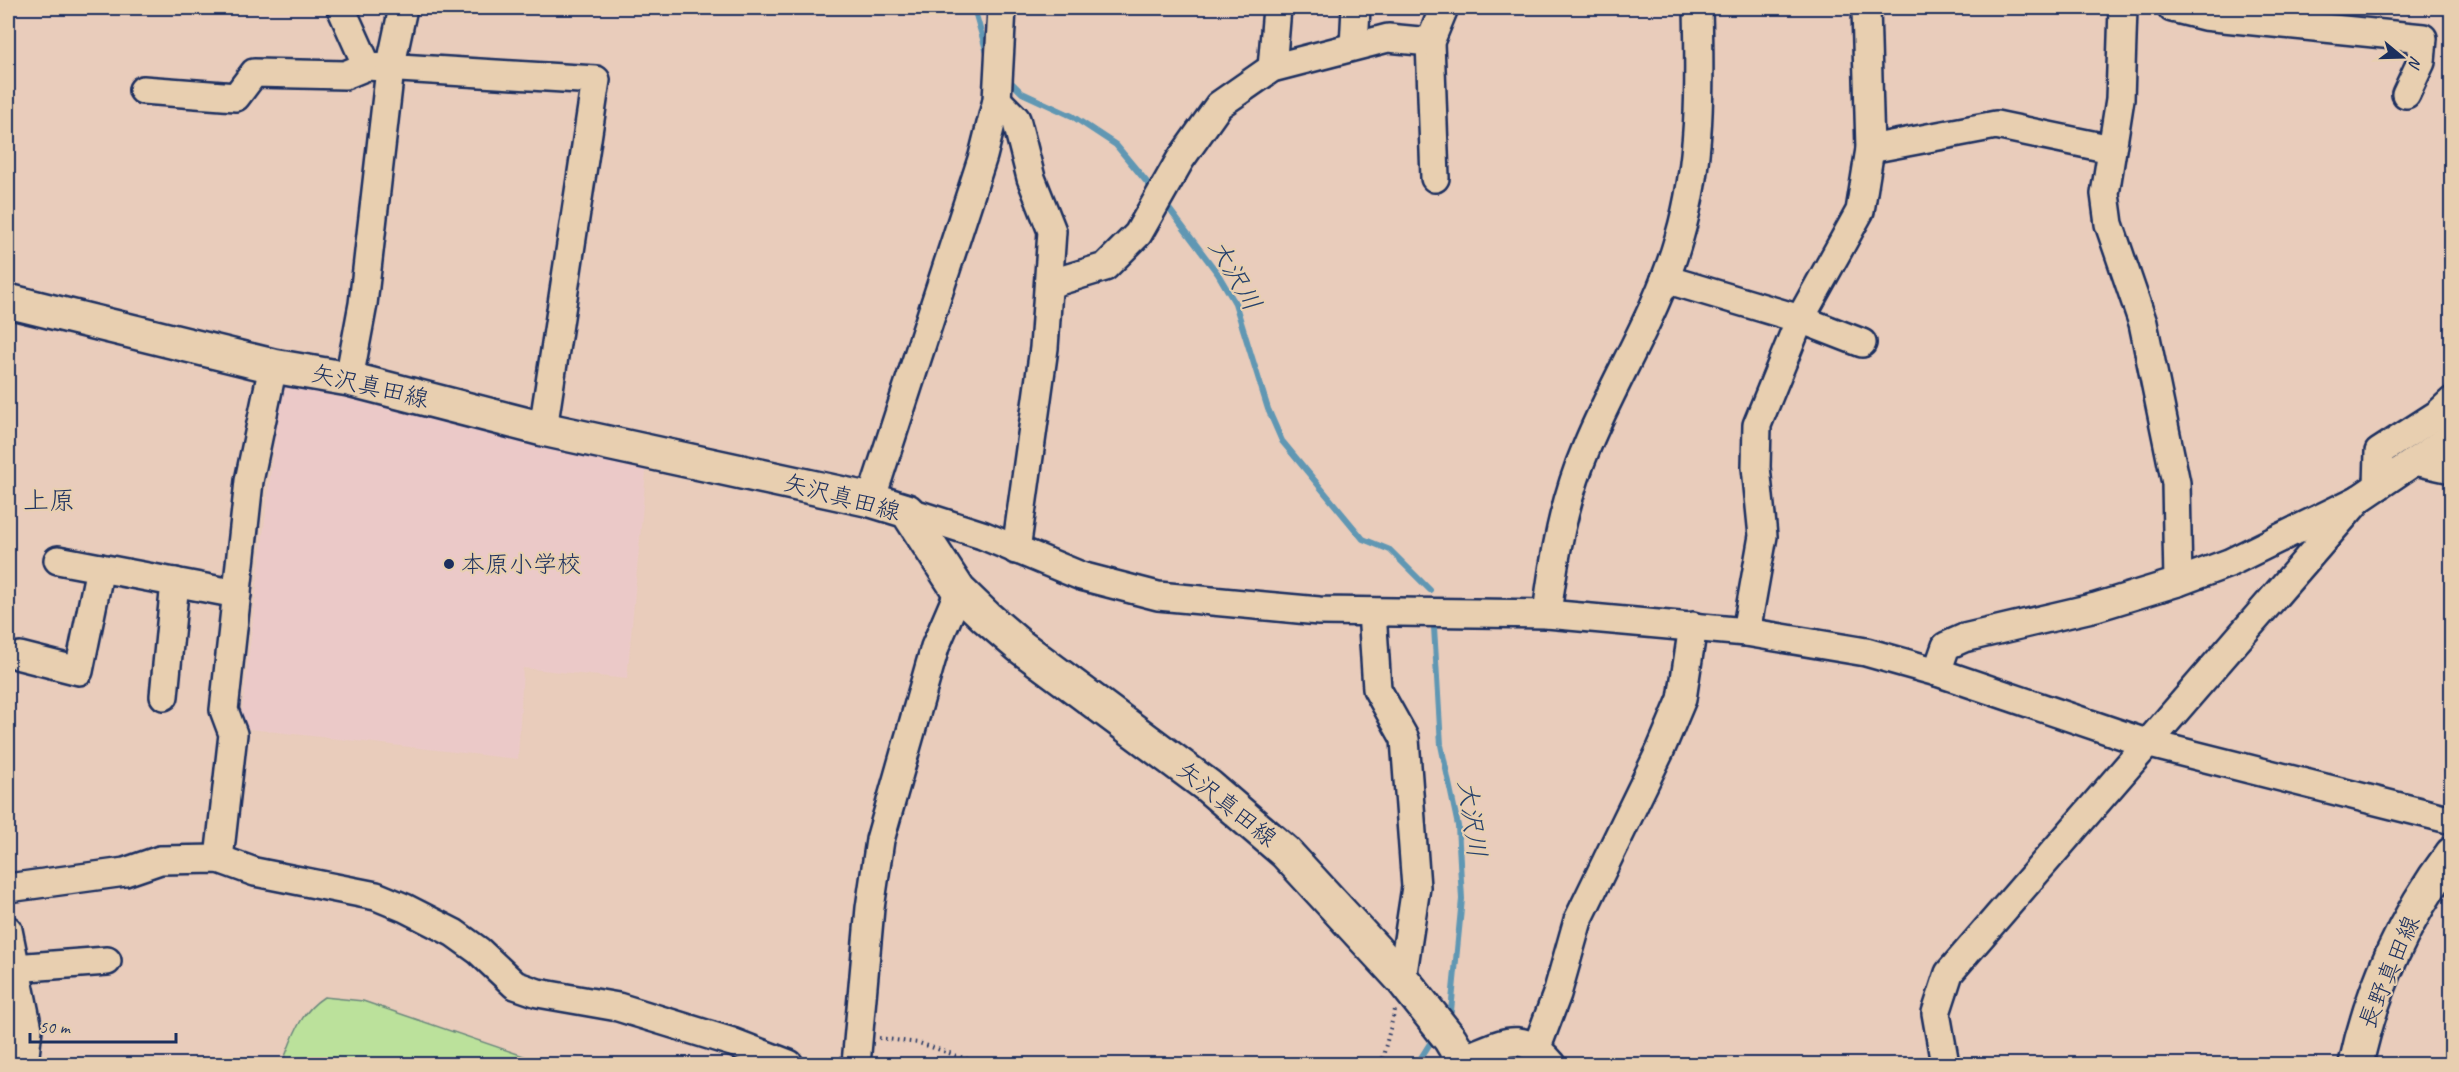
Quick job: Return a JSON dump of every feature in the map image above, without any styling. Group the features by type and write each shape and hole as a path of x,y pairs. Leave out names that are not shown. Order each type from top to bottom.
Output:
{"main road":[{"name":"矢沢真田線","path":"8,301 273,366 349,379 543,429 871,500 907,511 959,591 1021,647 1208,786 1285,852 1402,979 1464,1062"},
{"name":"長野真田線","path":"2356,1065 2362,1038 2384,973 2415,908 2451,855"}],"street":[{"path":"341,8 379,67"},
{"path":"349,379 363,304 379,67 403,8"},
{"path":"871,500 971,195 997,100 1002,8"},
{"path":"1272,68 1277,8"},
{"path":"1354,46 1356,8"},
{"path":"1435,178 1430,42 1444,8"},
{"path":"1547,614 1553,560 1565,508 1587,446 1665,279 1679,237 1691,186 1698,125 1698,8"},
{"path":"1746,632 1763,536 1756,467 1757,425 1800,319 1860,212 1870,149 1866,8"},
{"path":"2123,8 2120,99 2105,194 2109,224 2143,323 2176,483 2178,582"},
{"path":"2172,8 2205,16 2423,38 2421,62 2406,94"},
{"path":"1049,284 1105,267 1138,234 1180,160 1220,105 1272,68 1388,38 1430,42"},
{"path":"143,90 236,98 254,73 345,75 379,67 596,80 543,429"},
{"path":"997,100 1016,119 1031,178 1052,231 1044,348 1016,550"},
{"path":"1870,149 1996,125 2111,149"},
{"path":"1665,279 1800,319 1862,343"},
{"path":"219,859 233,734 224,710 249,481 273,366"},
{"path":"1945,1065 1936,1013 1949,973 2146,743 2368,493 2379,452 2438,414 2451,401"},
{"path":"1937,672 1946,646 1964,638 2096,607 2178,582 2229,563 2368,493 2451,436"},
{"path":"2415,461 2451,469"},
{"path":"907,511 982,535 1082,576 1158,596 1251,606 1372,612 1547,614 1746,632 1866,652 1937,672 2146,743 2451,820"},
{"path":"58,560 237,594"},
{"path":"20,656 79,671 100,568"},
{"path":"164,696 175,582"},
{"path":"856,1065 857,1036 880,840 935,647 959,591"},
{"path":"1372,612 1377,689 1406,739 1416,887 1402,979"},
{"path":"1464,1062 1512,1041 1522,1041 1544,1056 1557,994 1578,920 1660,751 1682,699 1693,626"},
{"path":"8,888 124,872 160,860 219,859 255,872 376,896 454,933 479,951 516,985 538,993 618,1007 732,1042 789,1065"},
{"path":"8,930 28,1029 24,1065"},
{"path":"14,968 107,961"}],"path":[{"path":"1381,1065 1402,979"},
{"path":"857,1036 919,1042 980,1063 1001,1065"}],"shaded area":[{"name":"本原小学校","path":"281,385 647,461 627,679 523,668 518,759 240,728"}],"green space":[{"path":"324,997 363,1001 547,1064 282,1064 308,1010"}],"waterway":[{"name":"大沢川","path":"974,8 989,60"},
{"name":"大沢川","path":"1007,78 1022,93 1072,116 1116,145 1155,192"},
{"name":"大沢川","path":"1164,202 1218,274 1235,303 1268,409 1282,441 1363,539 1390,550 1430,590"},
{"name":"大沢川","path":"1434,627 1441,745 1458,826 1462,899 1451,1011 1447,1017"},
{"name":"大沢川","path":"1417,1064 1434,1037"}],"place":[{"name":"本原小学校","path":"449,564"}],"district":[{"name":"上原","path":"49,500"}]}
